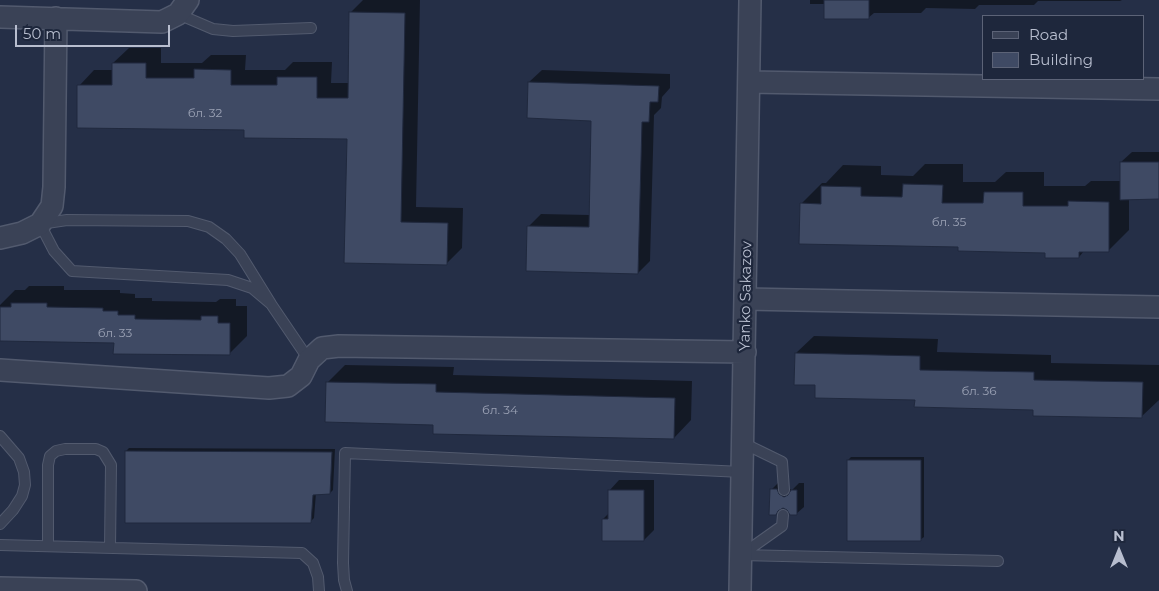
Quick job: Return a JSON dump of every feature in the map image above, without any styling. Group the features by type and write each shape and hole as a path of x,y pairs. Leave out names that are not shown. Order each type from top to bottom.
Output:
{"street":[{"name":"Yanko Sakazov","path":"740,591 750,0"},
{"path":"0,18 162,22 183,7"},
{"path":"0,238 22,233 40,224 52,206 54,186 56,18"},
{"path":"749,82 1159,89"},
{"path":"745,299 1159,307"},
{"path":"0,370 269,388 288,386 301,376 309,360 322,348 339,346 745,352"},
{"path":"0,588 136,591"}],"lane":[{"path":"183,7 213,29 233,31 311,28"},
{"path":"271,304 252,288 228,280 72,271 54,252 40,224 67,220 188,221 209,227 226,239 240,254 309,360"},
{"path":"0,436 19,458 24,472 25,485 22,496 13,510 0,524"},
{"path":"743,442 782,462 784,490"},
{"path":"48,546 48,464 50,456 65,449 96,449 103,452 111,465 110,548"},
{"path":"346,591 343,563 345,453 742,472"},
{"path":"740,555 782,526 783,515"},
{"path":"0,545 302,554 313,563 318,577 319,591"},
{"path":"740,555 998,561"}],"building":[{"path":"824,0 869,0 869,19 824,19"},
{"path":"349,12 405,13 401,222 448,223 447,265 344,263 347,139 244,138 244,130 77,128 77,85 112,85 112,63 146,63 146,78 194,78 194,69 231,70 231,85 277,85 277,77 317,77 317,98 348,98"},
{"path":"528,82 659,86 658,102 650,102 649,122 642,122 638,274 526,271 527,226 589,227 591,121 527,118"},
{"path":"1120,162 1159,162 1159,199 1120,200"},
{"path":"903,184 943,185 942,203 983,203 984,192 1023,192 1023,206 1068,206 1068,201 1109,202 1109,252 1079,252 1079,258 1045,258 1045,253 958,251 958,247 799,244 800,203 821,204 821,186 861,187 861,196 902,197"},
{"path":"11,303 47,303 47,307 103,308 103,311 118,311 118,315 135,315 135,319 201,320 201,316 218,316 218,323 230,323 230,355 113,354 114,343 0,341 0,307 11,307"},
{"path":"795,353 920,356 920,370 1034,372 1034,380 1143,382 1142,418 1033,416 1033,410 914,407 915,400 815,398 815,385 794,385"},
{"path":"326,382 436,384 436,392 675,398 674,439 433,434 433,425 325,422"},
{"path":"125,451 332,452 330,494 313,495 311,523 125,523"},
{"path":"847,460 921,460 921,541 847,541"},
{"path":"770,489 777,489 779,494 784,497 791,490 797,490 797,515 790,515 783,508 776,515 769,515"},
{"path":"608,490 644,490 644,541 602,541 602,519 608,519"}]}
